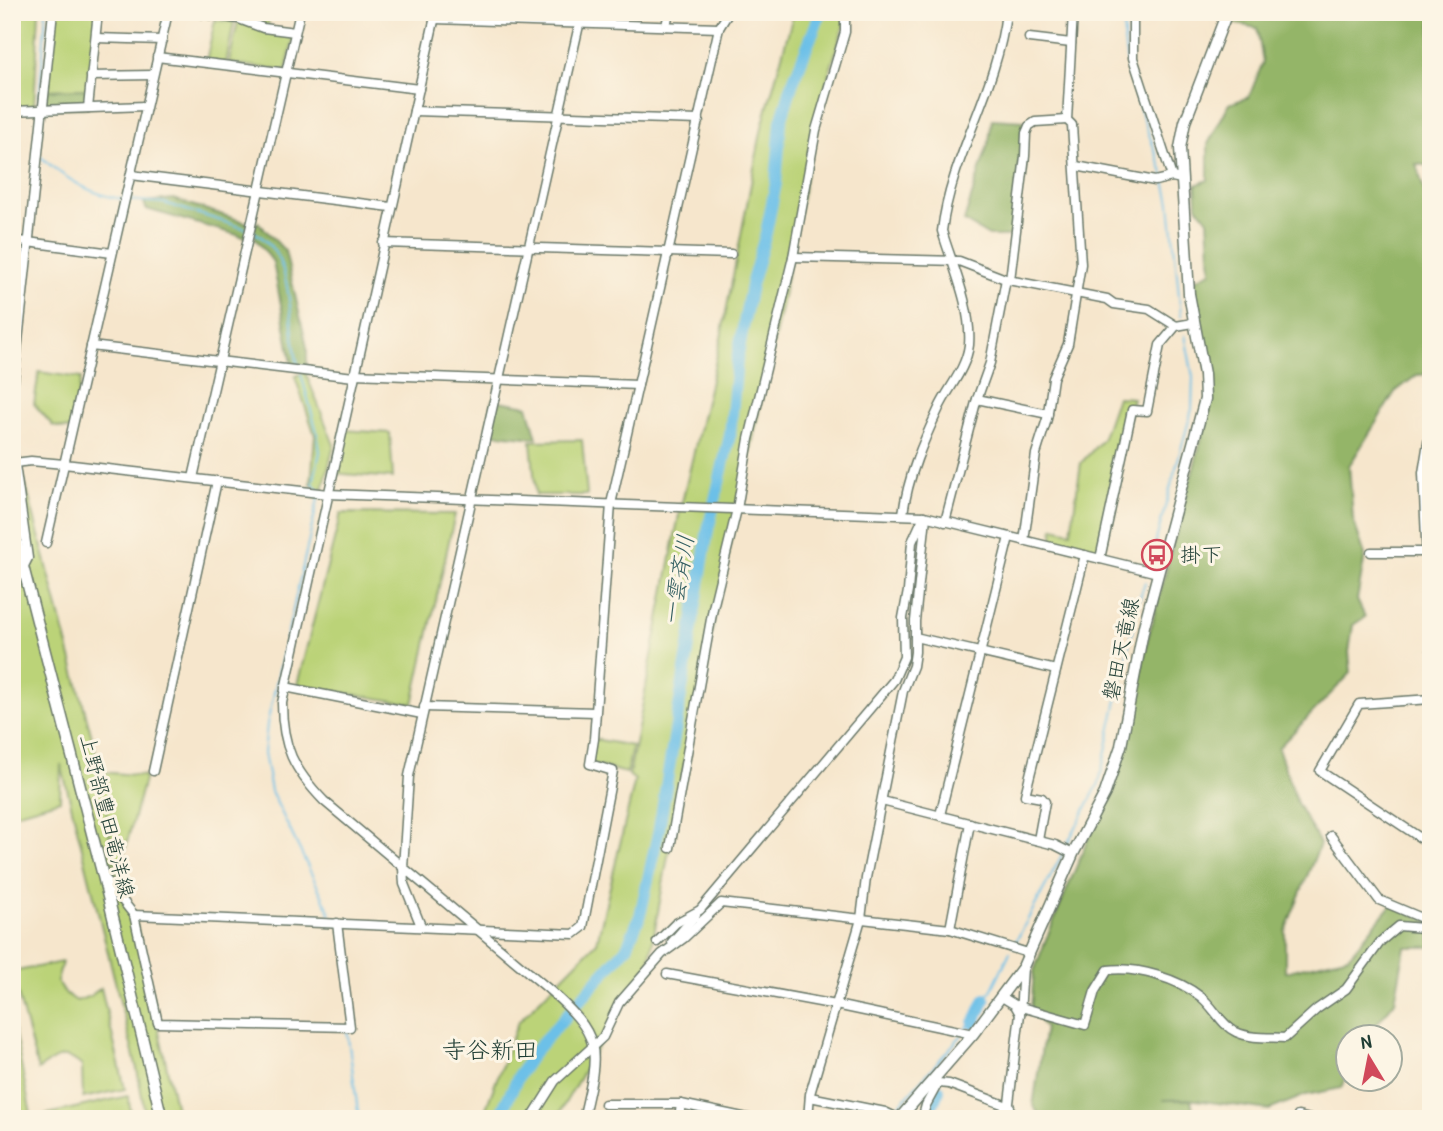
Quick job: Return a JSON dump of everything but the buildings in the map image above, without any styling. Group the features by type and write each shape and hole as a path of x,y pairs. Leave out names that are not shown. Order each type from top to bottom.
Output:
{"main road":[{"name":"磐田天竜線","path":"899,1119 936,1081 1023,967 1073,854 1105,793 1121,746 1144,626 1205,400 1205,374 1193,323 1171,178 1185,122 1226,14"},
{"name":"上野部豊田竜洋線","path":"12,524 103,876 162,1119"}],"street":[{"path":"12,398 53,12"},
{"path":"88,108 98,12"},
{"path":"46,543 168,12"},
{"path":"190,12 239,19 263,28 295,32"},
{"path":"193,478 299,12"},
{"path":"421,926 404,884 410,776 470,499 582,12"},
{"path":"666,26 669,12"},
{"path":"134,915 574,934 583,927 613,771 590,764 611,504 719,29 729,12"},
{"path":"670,848 713,608 737,509 749,439 793,257 817,130 845,32 845,12"},
{"path":"903,514 906,489 914,466 969,347 968,320 942,231 945,211 995,69 1003,40 1006,12"},
{"path":"1024,541 1036,454 1048,414 1052,378 1068,344 1081,264 1076,166 1072,125 1067,120 1073,12"},
{"path":"1076,166 1155,181 1171,178 1133,58 1133,12"},
{"path":"1204,12 1226,14"},
{"path":"583,1119 595,1065 593,1046 587,1030 570,1009 324,801 306,782 288,751 283,735 282,703 391,207 436,16 719,29"},
{"path":"96,38 162,40"},
{"path":"1029,38 1071,43"},
{"path":"157,57 419,89"},
{"path":"91,76 153,75"},
{"path":"12,111 145,106"},
{"path":"414,111 699,120"},
{"path":"945,522 977,399 990,363 1008,280 1026,133 1029,126 1035,122 1067,120"},
{"path":"131,175 391,207"},
{"path":"12,240 113,253"},
{"path":"383,243 731,254"},
{"path":"793,257 959,261 1008,280 1077,292 1107,299 1114,304 1149,309 1176,326"},
{"path":"1100,559 1132,410 1147,411 1160,345 1176,326 1193,323"},
{"path":"91,346 354,376 499,378 638,385"},
{"path":"977,399 1048,414"},
{"path":"1431,424 1423,473 1429,552 1431,649"},
{"path":"12,443 28,558 23,568"},
{"path":"15,463 31,461 64,464 328,494 903,514 1158,573"},
{"path":"153,771 217,481"},
{"path":"808,1119 810,1097 861,919 866,878 904,691 913,666 925,517"},
{"path":"531,1119 555,1081 603,1037 620,1003 894,680 901,668 905,646 902,618 908,591 912,542 925,517"},
{"path":"940,815 1009,537"},
{"path":"1371,552 1429,552"},
{"path":"1038,840 1045,802 1042,798 1025,794 1085,555"},
{"path":"915,637 1056,670"},
{"path":"285,687 423,710 595,712"},
{"path":"1431,699 1359,704 1320,771 1431,845"},
{"path":"882,801 1038,840 1073,854"},
{"path":"950,929 970,823"},
{"path":"1002,997 1021,1010 1085,1025 1100,981 1108,971 1117,969 1150,975 1181,985 1200,996 1238,1033 1285,1038 1317,1009 1346,989 1381,941 1399,926 1423,928 1430,920 1379,900 1331,836"},
{"path":"103,876 134,915 158,1023 350,1027 337,923"},
{"path":"662,954 684,938 720,903 950,929 1028,953"},
{"path":"657,942 676,923 700,910"},
{"path":"1007,1119 1021,1010 1023,967"},
{"path":"667,974 836,1004 973,1034"},
{"path":"922,1119 936,1081 1010,1107"},
{"path":"810,1097 886,1112 899,1119"},
{"path":"605,1104 681,1104 752,1119"},
{"path":"679,1119 681,1104"},
{"path":"1298,1119 1298,1116 1310,1119"}],"green space":[{"path":"12,12 39,12 34,107 12,108"},
{"path":"53,12 98,12 90,89 46,90"},
{"path":"240,12 269,12 268,29 295,32 286,71 229,63"},
{"path":"794,12 848,12 819,107 780,312 686,754 649,963 556,1119 482,1119 518,1022 597,942 635,780 629,775 679,515 721,338 762,127"},
{"path":"1231,12 1431,12 1431,166 1416,164 1431,213 1431,374 1417,375 1395,392 1349,466 1353,519 1365,555 1357,600 1365,617 1353,625 1349,652 1351,673 1278,748 1297,803 1320,844 1285,931 1285,972 1349,956 1391,905 1429,921 1425,926 1431,929 1431,945 1405,947 1395,1001 1377,1023 1334,1023 1334,1090 1306,1095 1269,1110 1188,1099 1163,1100 1191,1100 1195,1119 1043,1119 1033,1106 1045,1027 1031,1010 1034,971 1087,841 1111,800 1148,638 1213,396 1192,281 1211,272 1208,220 1197,206 1196,185 1208,180 1208,144 1229,104 1249,97 1263,62 1257,28 1227,22"},
{"path":"215,20 234,22 226,63 206,61"},
{"path":"90,89 88,108 44,107 46,90"},
{"path":"992,119 1024,121 1012,236 989,236 964,221 989,141"},
{"path":"173,199 251,224 248,238 146,209 144,202"},
{"path":"258,222 285,251 307,347 307,369 292,364 273,262 255,238 255,225"},
{"path":"305,371 334,445 323,490 311,485 315,435 295,377"},
{"path":"39,372 81,378 72,430 53,426 34,404"},
{"path":"1117,397 1133,398 1097,554 1052,544 1054,528 1071,532 1081,463 1102,440"},
{"path":"493,400 528,406 537,438 486,433"},
{"path":"342,430 390,433 393,478 332,473"},
{"path":"12,433 101,772 145,776 118,876 106,810 115,876 111,884 134,915 178,1119 146,1119 137,1069 61,764 60,800 12,814"},
{"path":"582,440 587,495 536,495 531,441"},
{"path":"341,513 455,514 413,704 297,685"},
{"path":"594,739 632,746 627,773 590,764"},
{"path":"62,962 57,981 66,995 77,1001 101,988 125,1089 83,1098 82,1066 70,1058 60,1057 38,1070 12,972"},
{"path":"12,1021 32,1119 12,1119"},
{"path":"128,1096 132,1119 45,1119 44,1115"}],"waterway":[{"path":"39,105 46,12"},
{"name":"一雲斉川","path":"498,1119 520,1073 534,1052 627,947 640,916 659,829 708,530 730,435 737,360 751,285 766,233 776,183 781,121 793,82 821,12"},
{"path":"1125,12 1125,52 1130,74 1164,176"},
{"path":"41,157 78,184 99,194 122,199"},
{"path":"1165,181 1170,203 1181,316"},
{"path":"127,200 164,203 247,229"},
{"path":"252,231 267,242 277,256 284,274 299,369"},
{"path":"1150,562 1192,409 1193,377 1185,335"},
{"path":"301,374 320,452 313,483 318,490"},
{"path":"319,495 267,724 264,753 271,791 329,910 331,920"},
{"path":"1065,848 1099,783 1138,603 1145,582"},
{"path":"1013,947 1063,853"},
{"path":"966,1029 991,991 1010,952"},
{"path":"974,1023 985,999"},
{"path":"347,1030 359,1119"},
{"path":"892,1113 961,1036"},
{"path":"926,1119 939,1090"}],"place":[{"name":"掛下","path":"1157,555"}],"district":[{"name":"寺谷新田","path":"490,1050"}]}
